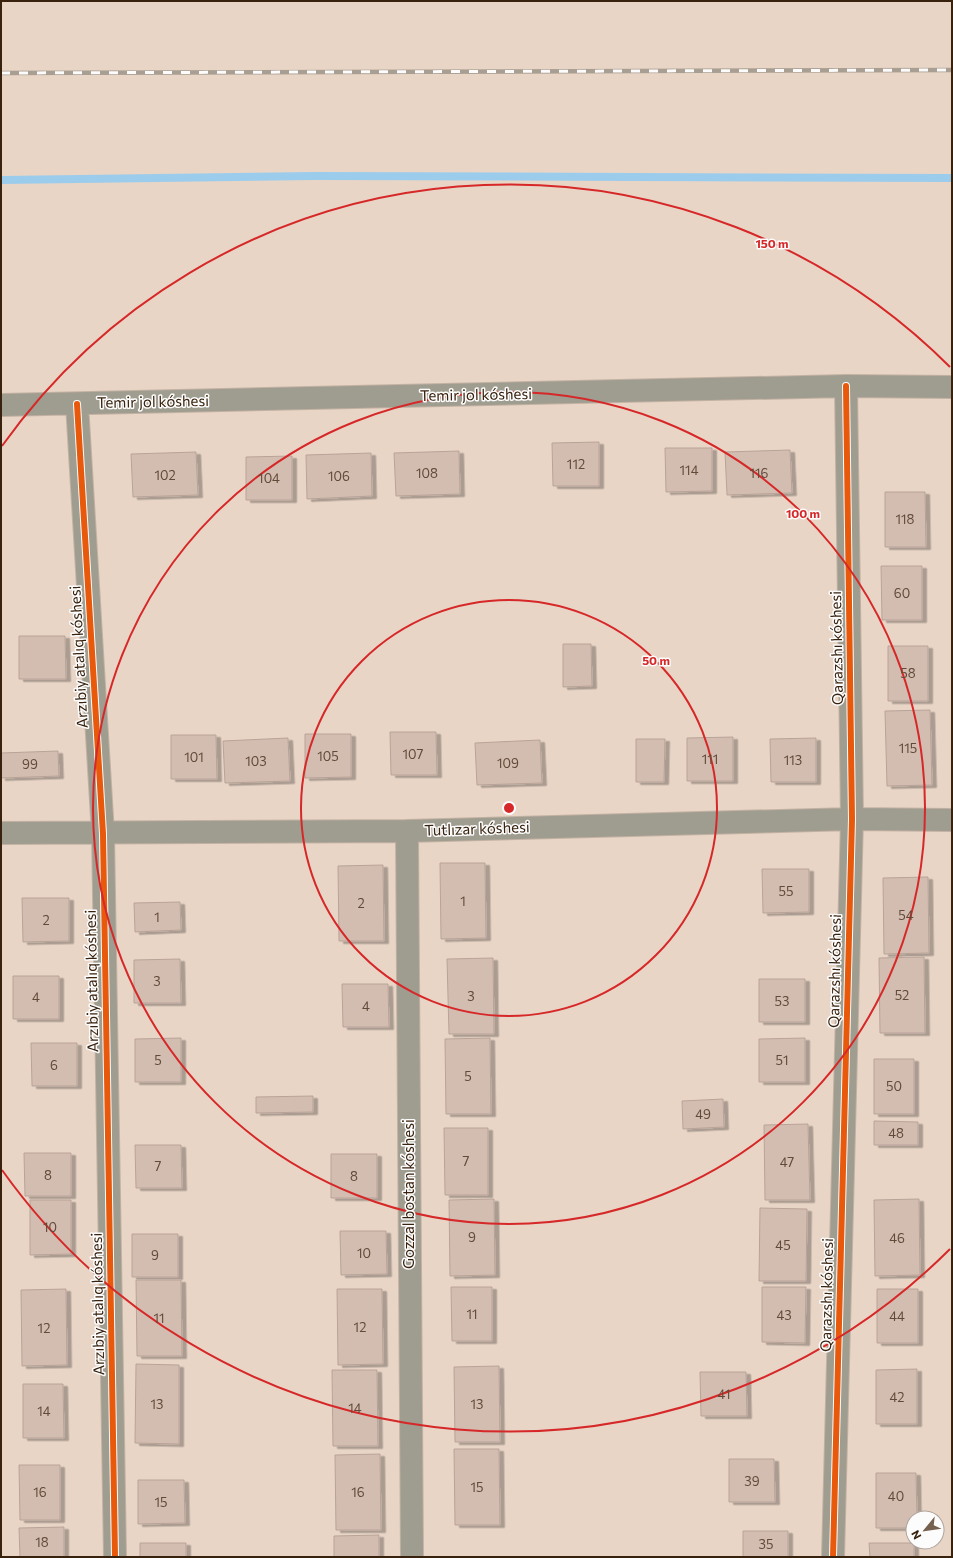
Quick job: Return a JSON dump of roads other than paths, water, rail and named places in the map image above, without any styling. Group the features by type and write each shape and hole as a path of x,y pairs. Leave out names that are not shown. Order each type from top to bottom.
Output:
{"street":[{"name":"Temir jol kóshesi","path":"1,405 846,386 952,387"},
{"name":"Qarazshı kóshesi","path":"834,1557 852,819 846,386"},
{"name":"Arzıbiy atalıq kóshesi","path":"77,404 103,834 115,1557"},
{"name":"Tutlızar kóshesi","path":"1,833 103,834 407,831 852,819 952,820"},
{"name":"Gozzal bostan kóshesi","path":"407,831 412,1557"}],"waterway":[{"path":"1,180 314,176 952,178"}],"railway":[{"path":"1,73 952,70"}]}
